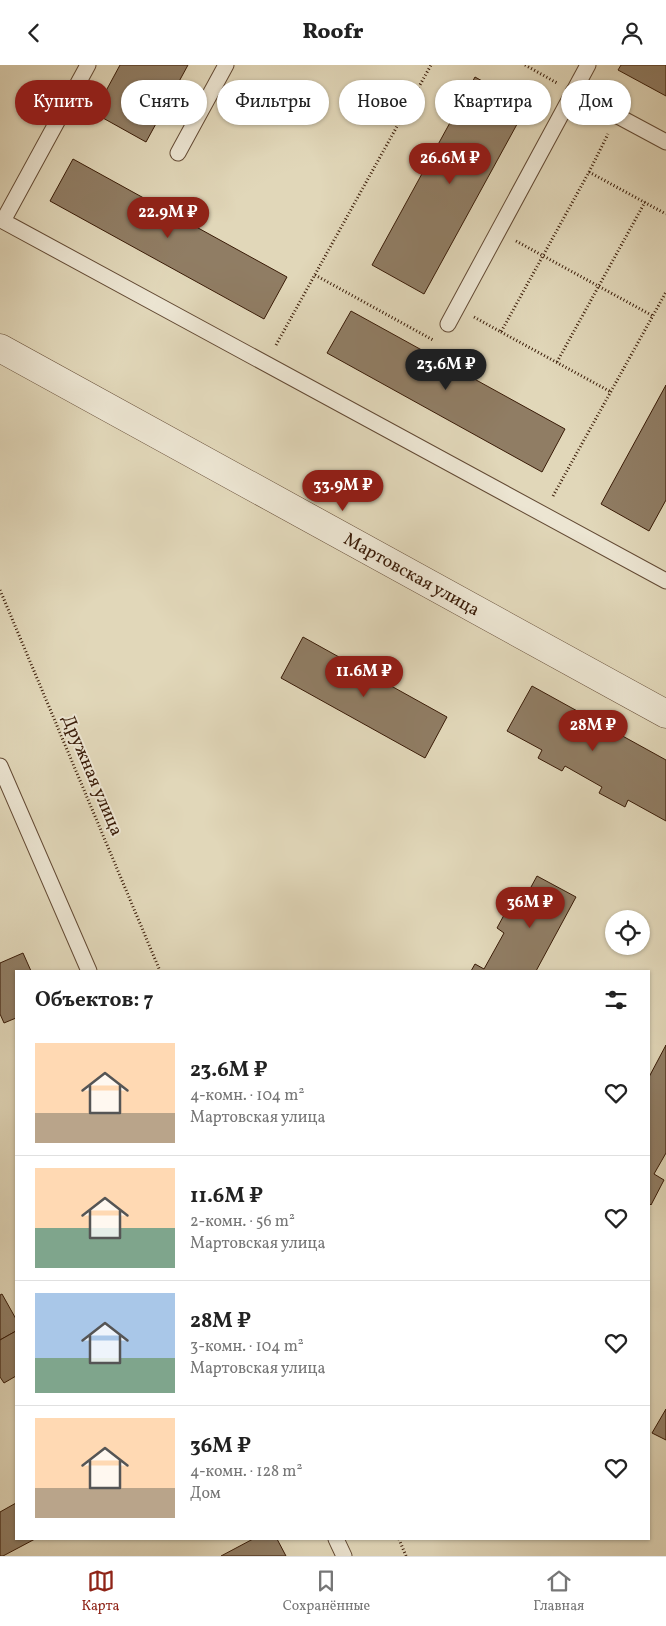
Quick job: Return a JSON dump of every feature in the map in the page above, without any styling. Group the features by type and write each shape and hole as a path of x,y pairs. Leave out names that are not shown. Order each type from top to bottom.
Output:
{"street":[{"name":"Мартовская улица","path":"0,348 666,714"}],"lane":[{"path":"88,65 3,221 666,581"},
{"path":"178,153 226,65"},
{"path":"580,80 588,65"},
{"path":"448,324 561,114"},
{"path":"631,123 666,142"},
{"path":"0,766 89,970"},
{"path":"336,1540 344,1556"}],"path":[{"path":"266,363 431,65"},
{"path":"525,65 561,85"},
{"path":"501,332 613,125"},
{"path":"589,171 666,214"},
{"path":"557,362 645,202"},
{"path":"498,231 653,316"},
{"path":"315,275 438,343 448,324"},
{"path":"544,515 666,292"},
{"path":"456,307 611,392"},
{"name":"Дружная улица","path":"0,589 160,970"},
{"path":"398,1540 406,1556"}],"building":[{"path":"120,65 188,65 180,80 121,80 121,125 155,125 146,142 111,122 111,82"},
{"path":"621,65 666,65 666,96 618,70"},
{"path":"449,125 517,125 424,294 372,265"},
{"path":"73,159 287,277 264,319 50,201"},
{"path":"351,311 565,429 542,472 327,353"},
{"path":"666,385 666,500 649,531 601,504"},
{"path":"303,637 447,717 425,758 281,678"},
{"path":"532,686 666,760 666,821 628,800 625,807 599,793 602,787 565,766 562,771 538,758 542,750 507,731"},
{"path":"537,876 576,897 537,970 472,970 475,964 484,969 504,933 497,928 510,904 519,909"},
{"path":"23,953 31,970 15,970 15,1018 4,1023 0,1014 0,963"},
{"path":"666,1045 666,1153 654,1174 664,1180 651,1205 650,1204 650,1075"},
{"path":"2,1294 15,1317 15,1332 0,1340 0,1295"},
{"path":"15,1332 15,1377 4,1383 0,1377 0,1340"},
{"path":"666,1409 666,1440 652,1433"},
{"path":"15,1504 15,1540 33,1540 3,1556 0,1556 0,1512"},
{"path":"251,1540 278,1540 286,1556 221,1556"}]}
